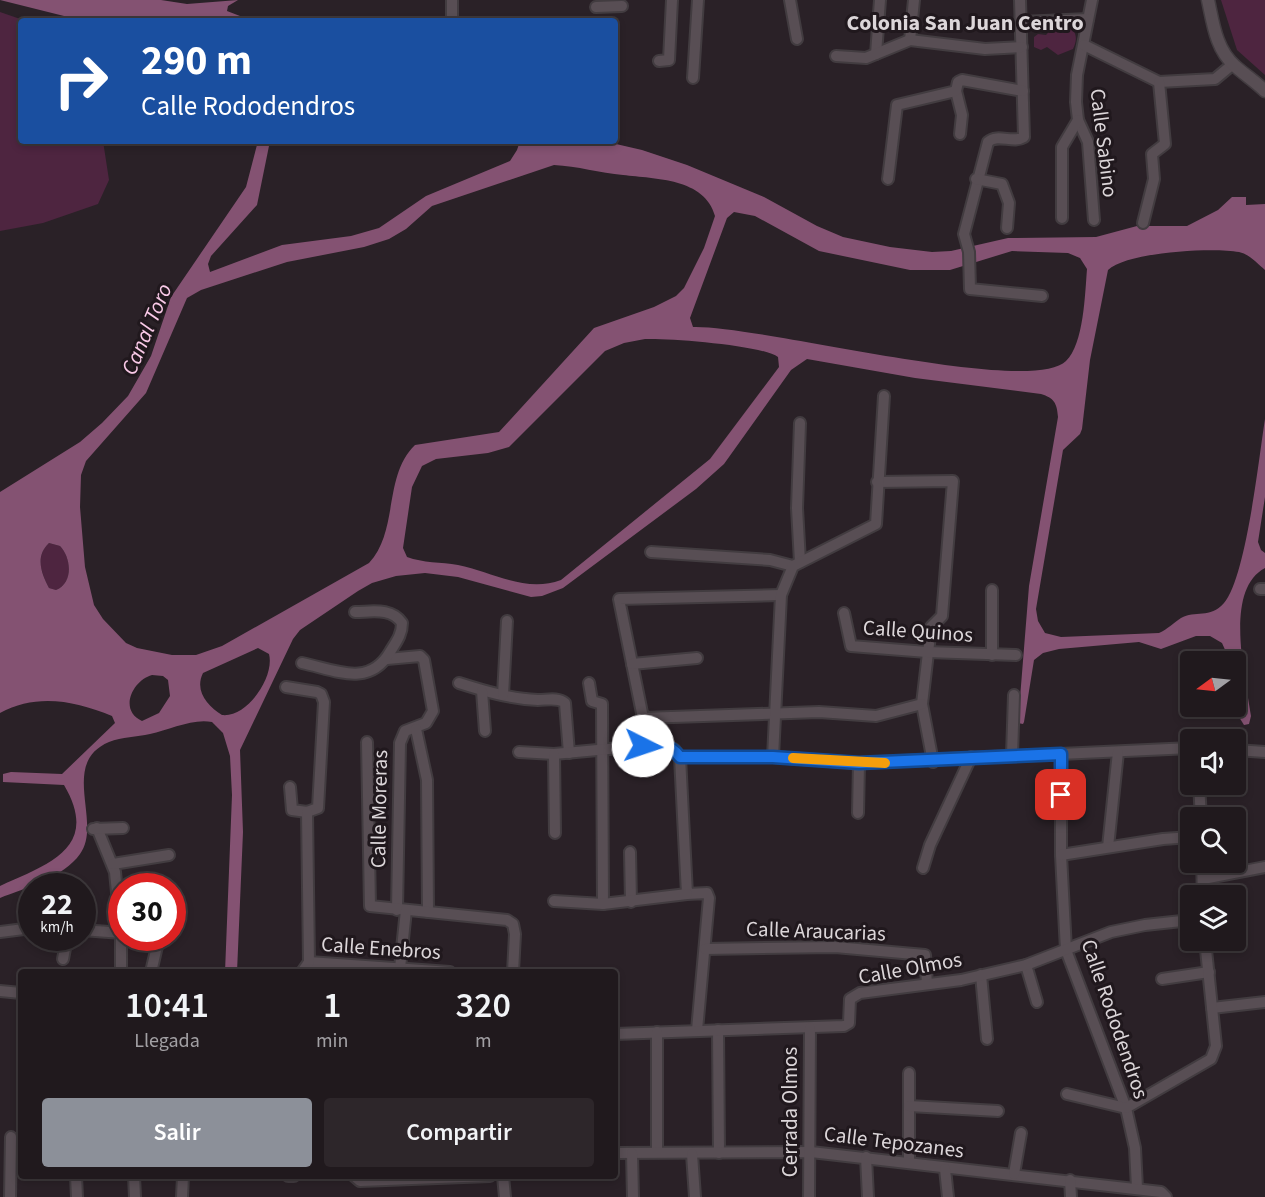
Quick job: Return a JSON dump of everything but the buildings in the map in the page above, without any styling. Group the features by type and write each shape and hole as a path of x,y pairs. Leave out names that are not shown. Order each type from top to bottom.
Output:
{"street":[{"path":"452,0 452,18"},
{"path":"659,61 669,60 672,0"},
{"path":"693,78 698,0"},
{"path":"790,0 797,39"},
{"path":"876,54 880,0"},
{"path":"910,40 914,0"},
{"path":"1020,0 1024,137 1022,140 990,139 976,179 964,234 969,252 970,289 1042,296"},
{"name":"Calle Sabino","path":"1092,0 1077,75 1078,120 1088,142 1094,220"},
{"path":"1208,0 1218,40 1233,64 1265,91"},
{"path":"596,7 609,3 622,6"},
{"path":"1022,22 1088,19"},
{"path":"836,56 866,58 910,40 985,49 1022,47"},
{"path":"1084,45 1159,82 1215,79 1233,64"},
{"path":"960,134 962,116 956,91 958,82 962,80 1023,91"},
{"path":"1143,223 1154,178 1152,154 1165,144 1159,82"},
{"path":"888,179 897,105 956,91"},
{"path":"1062,218 1062,147 1078,120"},
{"path":"976,179 1002,184 1009,203 1007,228"},
{"path":"651,552 797,564 876,524 877,482 885,396"},
{"path":"773,757 781,595 797,564 801,423"},
{"path":"877,482 953,481 942,616 931,627 922,704 933,762"},
{"path":"992,590 992,655"},
{"path":"781,595 619,599 643,718 819,712 876,716 922,704"},
{"path":"302,663 357,674 378,669 387,659 399,637 402,623 398,618 383,611 355,612"},
{"name":"Calle Quinos","path":"844,613 851,646 927,652 1016,655"},
{"path":"503,695 507,621"},
{"name":"Calle Moreras","path":"387,659 420,656 424,660 433,711 432,717 416,729 405,731 400,743 401,910"},
{"path":"632,664 697,658"},
{"path":"459,683 503,695 536,700 561,700 566,703 569,753"},
{"path":"589,683 592,701 602,704 603,904"},
{"path":"286,687 317,692 321,694 324,702 318,807 307,812 290,808 290,787"},
{"path":"482,691 485,731"},
{"path":"1012,755 1014,695"},
{"path":"416,729 427,780 428,912"},
{"path":"368,742 370,906 481,915 507,920 513,924 515,934 513,969"},
{"path":"519,752 554,754 663,744 674,749 680,757 687,894"},
{"path":"680,757 773,757 859,763 933,762 971,757 1180,749"},
{"path":"1246,751 1265,752"},
{"path":"1108,847 1118,752"},
{"path":"554,754 555,833"},
{"name":"Calle Rododendros","path":"1061,754 1061,855 1066,950 1126,1108 1136,1149 1137,1188"},
{"path":"923,868 930,845 971,757"},
{"path":"858,813 859,763"},
{"path":"305,967 307,812"},
{"path":"114,873 113,864 94,829 123,828"},
{"path":"1061,855 1180,838"},
{"path":"630,852 631,902"},
{"path":"113,864 169,855"},
{"path":"1203,879 1265,867"},
{"path":"1203,873 1203,885"},
{"path":"554,901 603,904 707,893 709,898 697,1030"},
{"path":"400,968 401,910"},
{"name":"Calle Olmos","path":"618,1034 844,1026 849,1023 850,999 860,993 981,975 1026,965 1111,932 1180,921"},
{"path":"0,932 18,930"},
{"name":"Calle Araucarias","path":"705,949 835,947 925,955 927,984"},
{"path":"63,959 65,951"},
{"path":"121,951 121,969"},
{"path":"152,969 156,951"},
{"path":"1067,1094 1126,1108 1215,1054 1206,951"},
{"path":"1026,965 1037,1002"},
{"name":"Calle Enebros","path":"305,967 412,969"},
{"path":"1162,979 1209,972"},
{"path":"981,975 987,1039"},
{"path":"0,991 18,993"},
{"path":"1212,1008 1265,1002"},
{"name":"Cerrada Olmos","path":"809,1197 810,1028"},
{"path":"718,1030 719,1154"},
{"path":"657,1032 657,1151"},
{"path":"909,1073 909,1162"},
{"path":"909,1106 998,1111"},
{"path":"1014,1174 1021,1133"},
{"path":"10,1197 11,1137"},
{"name":"Calle Tepozanes","path":"618,1152 657,1151 719,1154 811,1152 909,1162 945,1169 1014,1174 1137,1188 1161,1192 1167,1197"},
{"path":"632,1153 633,1197"},
{"path":"693,1154 695,1197"},
{"path":"866,1157 868,1197"},
{"path":"945,1169 948,1197"},
{"path":"76,1179 77,1197"},
{"path":"134,1179 135,1197"},
{"path":"182,1197 183,1179"},
{"path":"358,1179 360,1181 412,1179"},
{"path":"503,1179 505,1197"},
{"path":"1070,1180 1071,1197"}],"shaded area":[{"path":"0,0 161,0 187,4 238,0 228,6 227,11 245,18 72,18"},
{"path":"1221,0 1265,0 1265,75 1237,50"},
{"path":"0,12 18,18 18,144 103,144 109,180 98,204 43,223 0,231"},
{"path":"1056,24 1062,24 1074,31 1076,39 1073,49 1058,55 1047,47 1041,50 1034,47 1034,37 1038,34 1046,35"},
{"path":"257,144 269,144 257,205 211,256 208,264 210,272 282,245 351,236 379,228 426,196 510,161 519,144 616,144 642,150 687,165 764,197 817,226 843,237 890,247 932,252 951,251 1008,238 1096,237 1137,226 1187,226 1218,210 1232,197 1246,197 1246,205 1265,204 1265,270 1243,253 1210,250 1151,255 1118,264 1108,270 1090,360 1082,429 1080,434 1063,450 1036,609 1038,621 1045,633 1061,637 1159,633 1181,618 1208,613 1219,608 1232,589 1239,569 1265,419 1265,497 1258,542 1265,553 1265,568 1252,579 1244,595 1241,615 1241,651 1226,651 1222,643 1210,636 1196,636 1161,649 1139,642 1059,649 1043,653 1034,660 1024,722 1023,724 1018,723 1029,586 1058,417 1054,402 1041,394 915,378 807,359 791,370 724,464 696,489 563,588 542,596 531,597 458,577 425,573 396,576 372,583 300,630 293,639 240,750 243,832 237,969 225,969 232,795 230,756 223,733 212,722 189,723 150,734 114,740 94,752 87,764 84,778 86,841 73,862 57,873 28,873 51,861 64,851 73,839 76,824 74,807 64,785 3,782 3,774 11,772 62,774 115,723 112,716 84,706 56,701 28,703 0,713 0,492 80,442 102,423 128,396 151,356 171,297 246,187","holes":["554,165 664,180 690,187 701,194 709,203 715,216 704,248 684,288 676,296 654,307 594,328 499,432 415,445 405,458 399,472 384,535 369,563 222,646 196,655 172,655 137,648 126,643 103,619 94,605 85,567 80,507 81,475 86,461 146,393 187,298 201,290 287,262 364,247 389,239 406,229 432,206","734,212 755,216 819,251 910,270 950,270 1012,251 1068,253 1080,258 1087,269 1077,343 1066,361 1042,370 1002,371 950,366 726,329 693,327 690,318 727,218","645,339 693,341 754,349 778,357 779,367 710,459 561,580 548,583 522,583 458,565 407,557 403,548 412,487 422,466 436,459 488,453 509,447 605,351 624,343","49,543 60,546 67,557 69,570 66,582 56,590 49,588 42,571 41,559","258,648 269,654 268,674 263,684 257,694 241,710 222,715 207,703 201,692 203,673","152,675 163,676 168,680 170,696 159,713 142,721 131,710 131,696 139,683"]},
{"path":"49,543 60,546 68,563 66,582 56,590 49,588 41,565 42,553"},
{"path":"1246,684 1251,716 1249,724 1244,725 1239,717 1246,717"},
{"path":"18,878 18,891 0,898 0,886"}],"slow traffic":[{"path":"793,758 885,763"}],"district":[{"name":"Colonia San Juan Centro","path":"965,22"}],"route":[{"path":"643,746 663,744 674,749 680,757 773,757 859,763 933,762 971,757 1061,754 1061,795"}],"water label":[{"name":"Canal Toro","path":"146,329"}]}
